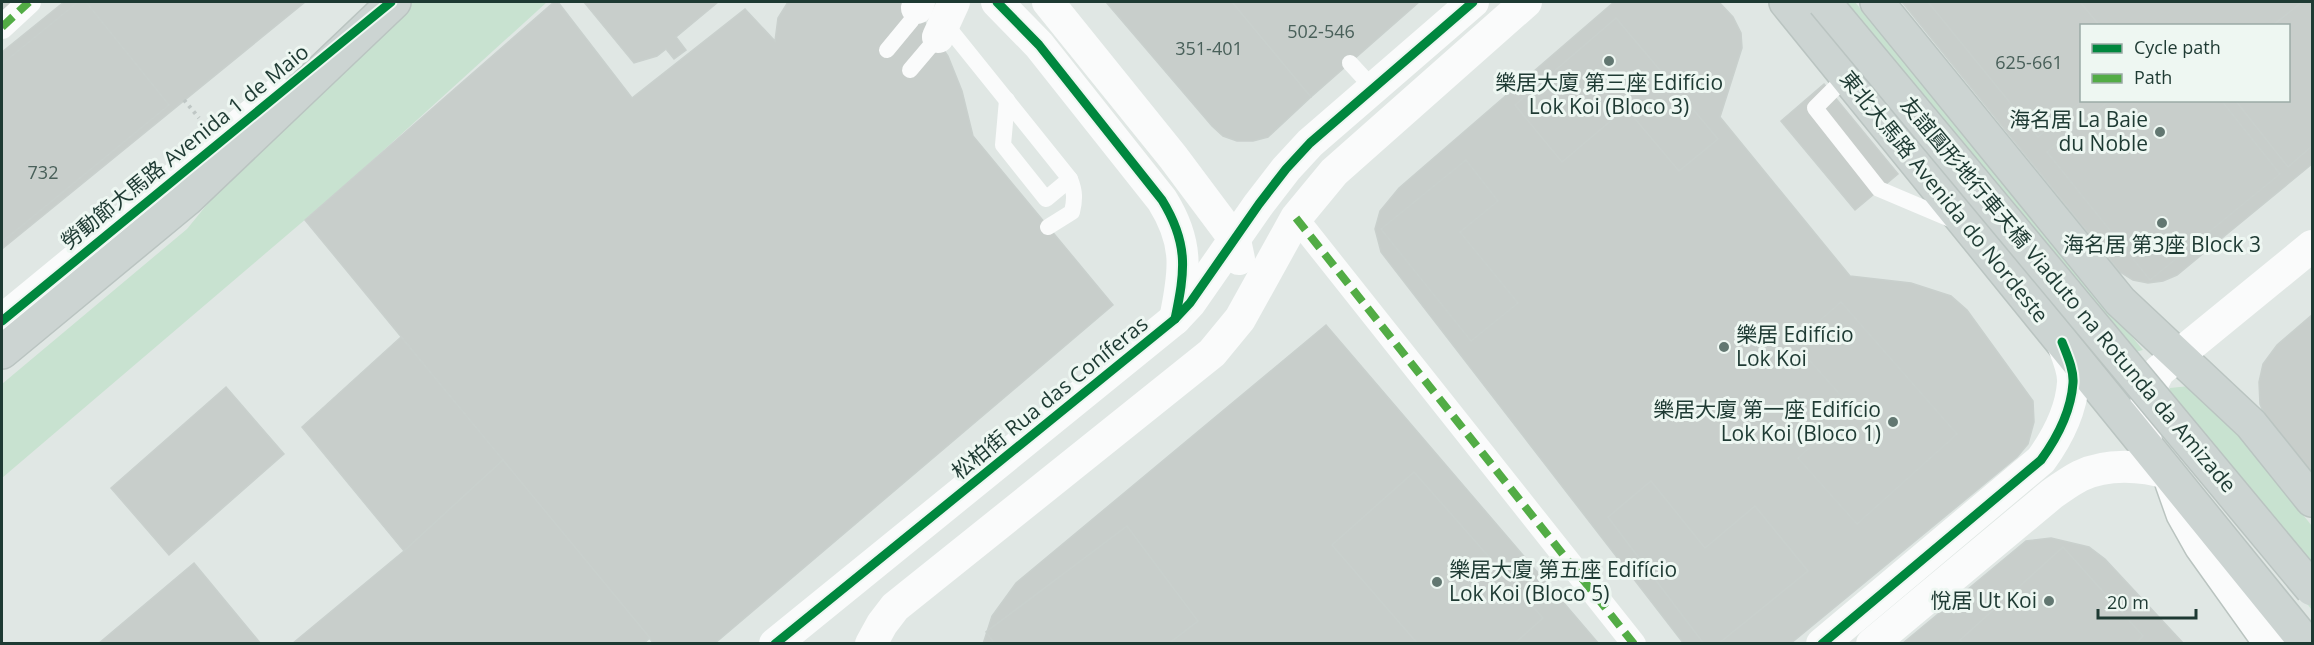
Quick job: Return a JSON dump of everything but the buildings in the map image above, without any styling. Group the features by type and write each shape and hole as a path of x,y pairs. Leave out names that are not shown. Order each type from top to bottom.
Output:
{"main road":[{"path":"2,352 187,199 393,2"},
{"name":"東北大馬路 Avenida do Nordeste","path":"1786,2 2307,644"},
{"name":"友誼圓形地行車天橋 Viaduto na Rotunda da Amizade","path":"1824,2 2313,589"},
{"path":"1877,2 2120,301 2251,424 2313,500"}],"street":[{"path":"2,27 28,2"},
{"name":"勞動節大馬路 Avenida 1 de Maio","path":"2,321 393,2"},
{"path":"997,2 1039,45 1162,200 1174,219 1181,238 1184,263 1182,288 1175,320"},
{"path":"1048,2 1173,157 1235,240 1243,291 1240,320"},
{"name":"松柏街 Rua das Coníferas","path":"775,644 1175,320 1190,303 1286,169 1310,143 1473,2"},
{"path":"871,644 895,607 1212,353 1240,320 1296,218 1334,172 1526,2"},
{"path":"1296,218 1634,644"},
{"path":"2146,446 2143,424 2147,397 2159,371 2313,246"},
{"path":"2120,301 2143,318 2169,326 2197,326 2235,309"},
{"path":"1822,644 2041,460 2062,427 2073,382 2062,342"},
{"path":"1872,644 2052,494 2081,475 2120,466 2158,470 2169,474 2183,514 2200,546 2271,644"}],"lane":[{"path":"887,50 911,21 933,12"},
{"path":"910,70 933,12"},
{"path":"933,12 1070,178 1074,189 1072,212 1048,227"},
{"path":"1350,63 1373,88"},
{"path":"1847,76 1815,108 1880,189 1969,227"},
{"path":"1007,100 1003,145 1046,199 1070,178"}],"green space":[{"path":"413,2 547,2 341,189 2,478 2,384 187,229 288,105"},
{"path":"1808,2 1855,2 2143,350 2116,357 2094,351"},
{"path":"2199,385 2312,526 2312,610 2161,423 2161,408 2170,388"}],"marked path":[{"path":"2,27 29,2"},
{"path":"1296,218 1634,644"}],"cycle path":[{"path":"2,321 391,2"},
{"path":"997,2 1039,45 1162,200 1171,216 1181,244 1182,258 1181,286 1175,319"},
{"path":"775,644 1175,319 1190,303 1259,204 1310,143 1473,2"},
{"path":"1822,644 2041,460 2062,424 2072,393 2070,362 2062,342"}],"place":[{"name":"樂居大廈 第三座 Edifício Lok Koi (Bloco 3)","path":"1609,61"},
{"name":"海名居 La Baie du Noble","path":"2160,132"},
{"name":"海名居 第3座 Block 3","path":"2162,223"},
{"name":"樂居 Edifício Lok Koi","path":"1724,347"},
{"name":"樂居大廈 第一座 Edifício Lok Koi (Bloco 1)","path":"1893,422"},
{"name":"樂居大廈 第五座 Edifício Lok Koi (Bloco 5)","path":"1437,582"},
{"name":"悅居 Ut Koi","path":"2049,601"}]}
